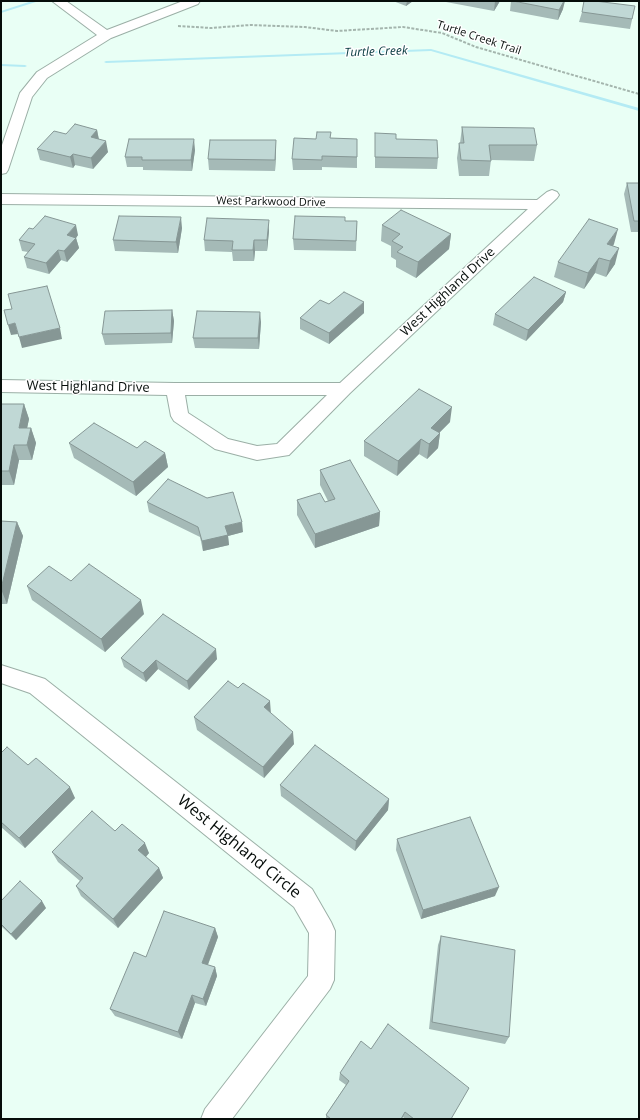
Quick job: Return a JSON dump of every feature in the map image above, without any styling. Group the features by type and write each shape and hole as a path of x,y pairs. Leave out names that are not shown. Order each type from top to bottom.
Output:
{"street":[{"path":"58,1 106,35"},
{"path":"1,170 25,96 42,75 106,35 194,1"},
{"name":"West Parkwood Drive","path":"1,199 547,200"},
{"name":"West Highland Drive","path":"175,389 180,416 222,444 257,453 282,450 344,389 547,200"},
{"name":"West Highland Drive","path":"1,386 175,389 344,389"},
{"name":"West Highland Circle","path":"1,674 37,686 303,898 322,931 321,980 215,1119"}],"path":[{"name":"Turtle Creek Trail","path":"172,25 211,28 250,25 289,26 337,31 403,27 442,33 476,47 639,94"}],"building":[{"path":"513,1 564,1 559,10"},
{"path":"584,1 635,6 632,19 582,12"},
{"path":"75,124 97,130 91,137 106,141 91,158 73,154 70,157 37,149 54,131 66,134"},
{"path":"462,127 534,128 537,145 489,145 491,161 461,160 459,143 464,143"},
{"path":"317,132 331,132 330,138 357,139 357,157 322,156 322,160 292,159 294,138 316,139"},
{"path":"375,133 396,134 396,139 437,140 438,158 375,157"},
{"path":"129,139 194,139 191,160 142,160 142,157 125,157"},
{"path":"210,140 276,140 275,160 208,159"},
{"path":"627,183 639,183 639,221 634,221"},
{"path":"401,210 451,234 418,262 397,252 403,247 392,241 400,234 382,225"},
{"path":"45,216 76,225 67,235 76,238 64,251 58,250 46,263 24,257 35,244 19,240 29,228 33,229"},
{"path":"119,216 181,217 176,242 113,240"},
{"path":"295,216 345,217 345,221 357,221 356,241 293,239"},
{"path":"207,218 269,220 267,240 254,240 253,250 232,250 233,241 204,240"},
{"path":"589,219 618,229 607,244 619,248 610,261 599,258 588,273 558,262"},
{"path":"534,277 566,292 528,330 495,314"},
{"path":"47,286 60,328 19,337 15,323 8,325 4,310 12,309 8,294"},
{"path":"344,292 364,302 329,333 300,318 320,300 329,304"},
{"path":"172,310 171,333 102,334 105,311"},
{"path":"197,311 260,312 258,338 193,338"},
{"path":"419,389 452,407 431,428 440,433 429,444 421,439 398,461 364,441"},
{"path":"1,404 24,404 19,428 31,428 27,445 14,445 9,471 1,471"},
{"path":"94,423 137,448 145,441 165,453 133,482 69,443"},
{"path":"350,460 380,512 315,534 297,500 320,493 325,502 335,499 320,470"},
{"path":"168,479 207,498 233,492 242,522 225,526 228,535 202,541 198,527 147,502"},
{"path":"1,521 17,522 1,589"},
{"path":"89,564 141,600 101,639 27,586 49,566 71,581"},
{"path":"163,614 216,649 187,681 156,660 143,673 121,658"},
{"path":"228,681 238,688 243,683 270,701 264,707 293,732 263,767 194,717"},
{"path":"315,745 389,799 356,841 280,785"},
{"path":"7,747 28,765 36,758 70,787 19,838 1,822 1,753"},
{"path":"92,811 115,831 122,824 145,843 138,850 159,868 113,919 76,886 83,878 52,852"},
{"path":"470,817 499,887 423,910 397,839"},
{"path":"20,881 42,901 11,934 1,924 1,901"},
{"path":"164,911 215,928 202,963 215,967 203,999 192,995 178,1032 110,1009 134,952 146,957"},
{"path":"441,936 515,950 509,1037 432,1022"},
{"path":"388,1024 469,1088 451,1119 414,1119 405,1112 401,1119 331,1119 326,1115 349,1081 340,1073 361,1041 371,1049"}],"waterway":[{"path":"1,12 37,1"},
{"name":"Turtle Creek","path":"106,62 431,50 639,110"},
{"name":"Turtle Creek","path":"1,65 25,66"}]}
